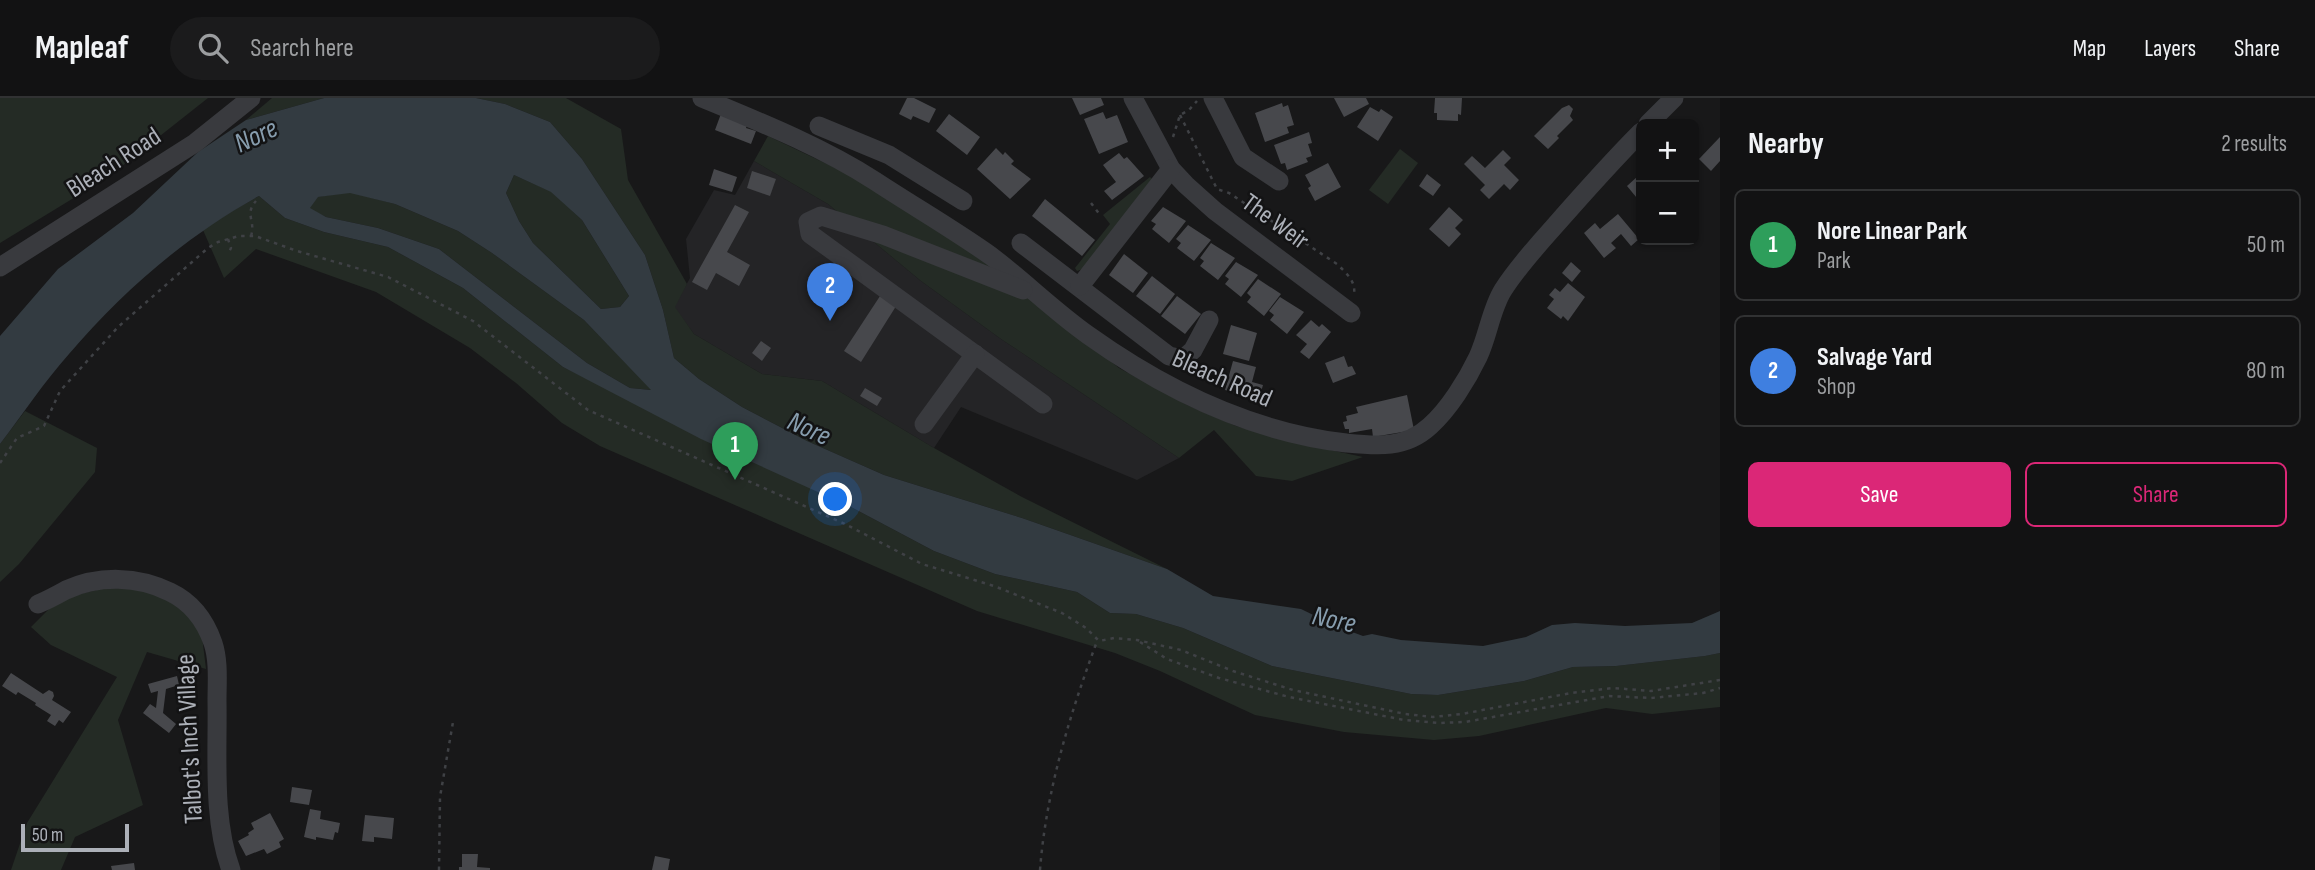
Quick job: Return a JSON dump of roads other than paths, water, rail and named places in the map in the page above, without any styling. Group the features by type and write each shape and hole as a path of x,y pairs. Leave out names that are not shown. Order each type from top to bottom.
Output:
{"street":[{"name":"Bleach Road","path":"0,267 251,98"},
{"name":"Bleach Road","path":"702,98 759,122 873,179 986,253 1088,335 1155,378 1223,412 1272,429 1311,439 1388,446 1411,439 1431,425 1446,407 1478,358 1502,292 1522,264 1585,191 1636,137"},
{"name":"The Weir","path":"1133,98 1171,169 1186,185 1215,211 1351,313"},
{"path":"1213,98 1238,161 1279,181"},
{"path":"1653,119 1674,98"},
{"path":"819,126 889,155 963,201"},
{"path":"873,179 889,155"},
{"path":"1080,286 1171,169"},
{"path":"1040,296 883,235 821,216 808,222 810,234 1043,404"},
{"path":"1021,243 1169,356 1183,359 1193,349 1209,320"},
{"path":"924,424 975,354"},
{"name":"Talbot's Inch Village","path":"38,604 93,582 136,580 155,585 183,598 203,620 214,645 217,670 219,817 230,870"}],"water":[{"name":"Nore","path":"324,98 476,98 505,104 550,122 582,159 645,255 663,310 674,358 699,379 742,407 807,441 884,475 1022,518 1167,569 1213,596 1301,609 1363,636 1372,634 1401,640 1483,646 1526,637 1552,625 1692,623 1720,611 1720,653 1616,666 1573,667 1524,681 1438,695 1411,694 1272,666 1183,628 1136,614 1110,613 1077,592 995,574 934,551 851,507 701,439 563,367 463,288 388,247 324,232 285,218 259,196 206,228 133,287 60,365 0,444 0,336 58,269 133,213 198,152 246,120","holes":["514,175 551,192 582,220 629,296 620,307 601,309 533,243 506,193","350,193 395,204 458,231 492,253 584,320 651,390 630,388 587,363 439,249 378,228 326,217 310,208 318,197"]}],"place":[{"name":"Salvage Yard","path":"830,321"},
{"name":"Nore Linear Park","path":"735,480"}]}
